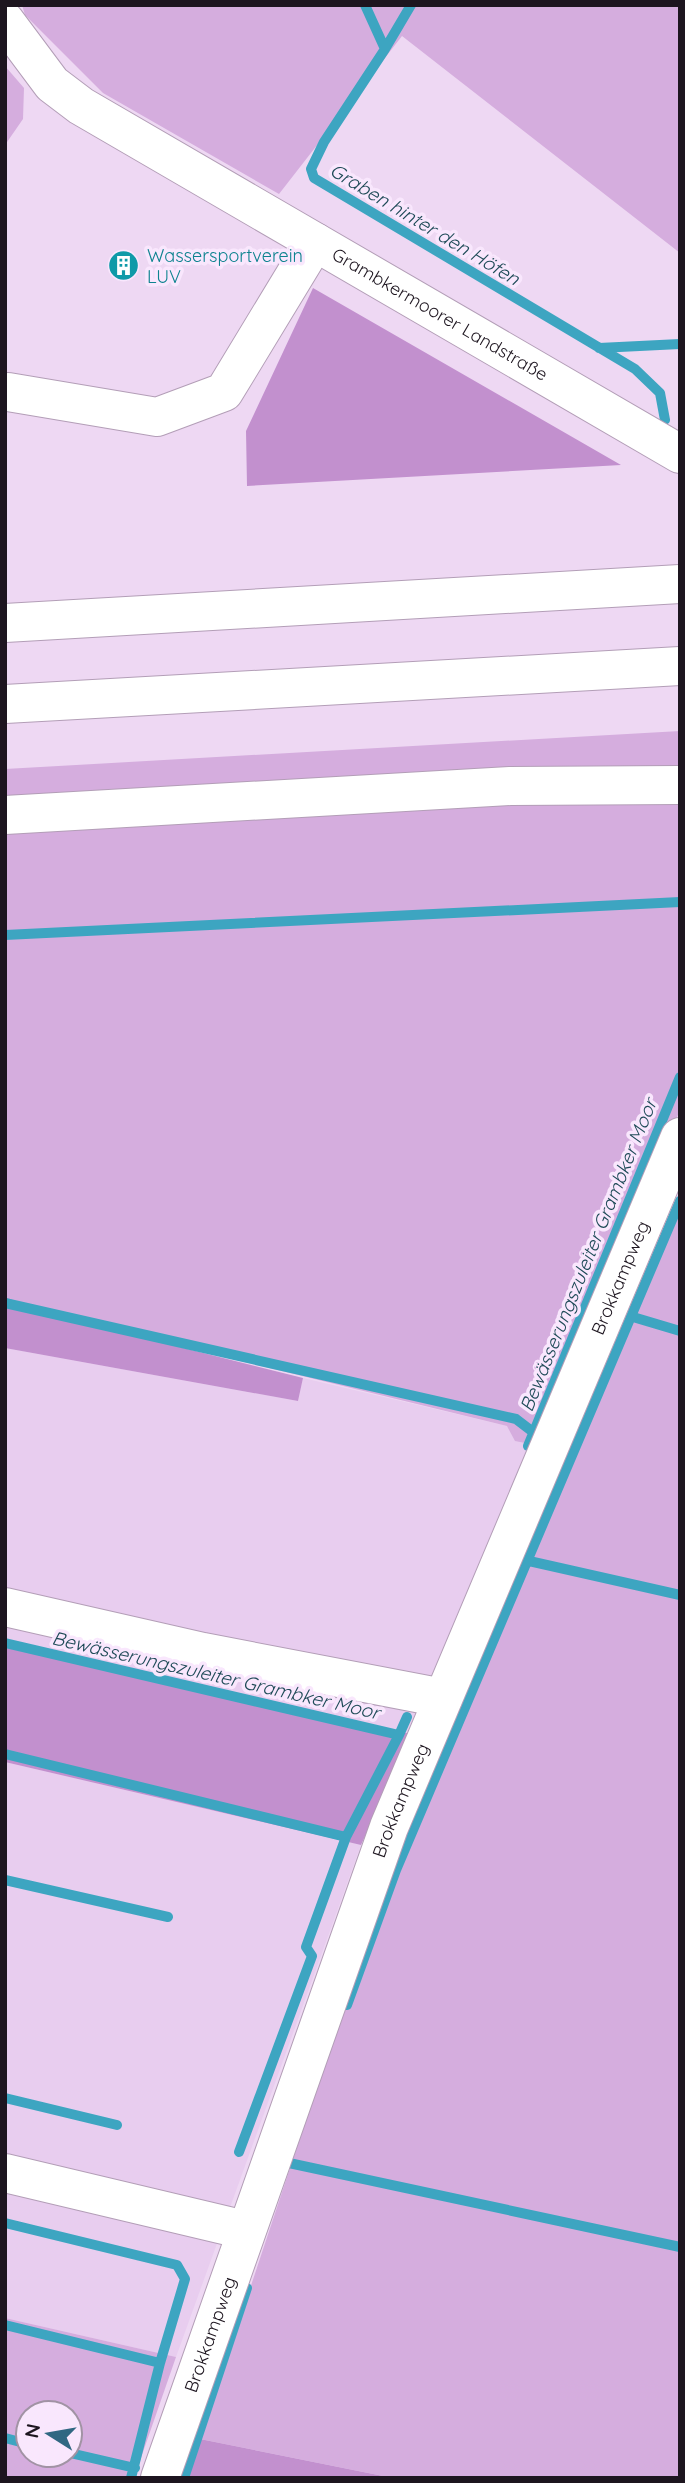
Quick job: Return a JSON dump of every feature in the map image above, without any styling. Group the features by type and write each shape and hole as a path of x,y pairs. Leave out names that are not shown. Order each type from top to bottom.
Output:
{"main road":[{"name":"Grambkermoorer Landstraße","path":"5,21 52,84 81,106 680,454"},
{"path":"8,392 157,417 224,392 315,242"},
{"path":"5,623 680,584"},
{"path":"5,704 680,666"},
{"path":"5,815 510,786 680,785"},
{"name":"Brokkampweg","path":"160,2478 245,2230 389,1828 680,1137"},
{"path":"5,1606 203,1652 443,1698"},
{"path":"5,2173 245,2230"}],"shaded area":[{"path":"22,5 680,5 680,253 402,36 279,194 103,93 25,15"},
{"path":"5,66 24,88 23,119 5,145"},
{"path":"313,288 621,465 247,486 246,431"},
{"path":"680,731 680,773 5,805 5,769"},
{"path":"680,800 680,1110 540,1446 515,1441 507,1426 72,1320 5,1297 5,833 532,803"},
{"path":"680,1202 680,2478 393,2478 200,2439 407,1816"},
{"path":"5,1297 72,1320 303,1378 298,1401 5,1348"},
{"path":"5,1348 298,1401 303,1378 507,1426 540,1446 411,1734 5,1640"},
{"path":"5,1640 411,1734 361,1845 5,1762"},
{"path":"5,1762 361,1845 176,2357 5,2318"},
{"path":"5,2318 176,2357 134,2478 5,2478"},
{"path":"200,2439 393,2478 187,2478"}],"waterway":[{"name":"Graben hinter den Höfen","path":"365,5 385,49 324,142 311,169 314,178 635,369 660,393 665,420"},
{"path":"385,49 411,5"},
{"path":"599,348 680,344"},
{"path":"5,935 680,902"},
{"name":"Bewässerungszuleiter Grambker Moor","path":"528,1446 680,1077"},
{"path":"347,2005 396,1870 680,1201"},
{"path":"5,1303 516,1419 533,1432"},
{"path":"633,1317 680,1331"},
{"path":"529,1561 680,1595"},
{"name":"Bewässerungszuleiter Grambker Moor","path":"5,1643 399,1735 407,1717"},
{"path":"239,2152 312,1956 306,1947 346,1837 399,1735"},
{"path":"5,1754 346,1837"},
{"path":"5,1880 168,1917"},
{"path":"5,2098 117,2125"},
{"path":"289,2163 680,2247"},
{"path":"5,2223 177,2265 185,2279 160,2363 131,2478"},
{"path":"184,2478 247,2288"},
{"path":"5,2325 160,2363"},
{"path":"5,2438 14,2440"},
{"path":"84,2456 135,2468"}],"place":[{"name":"Wassersportverein LUV","path":"124,266"}]}
